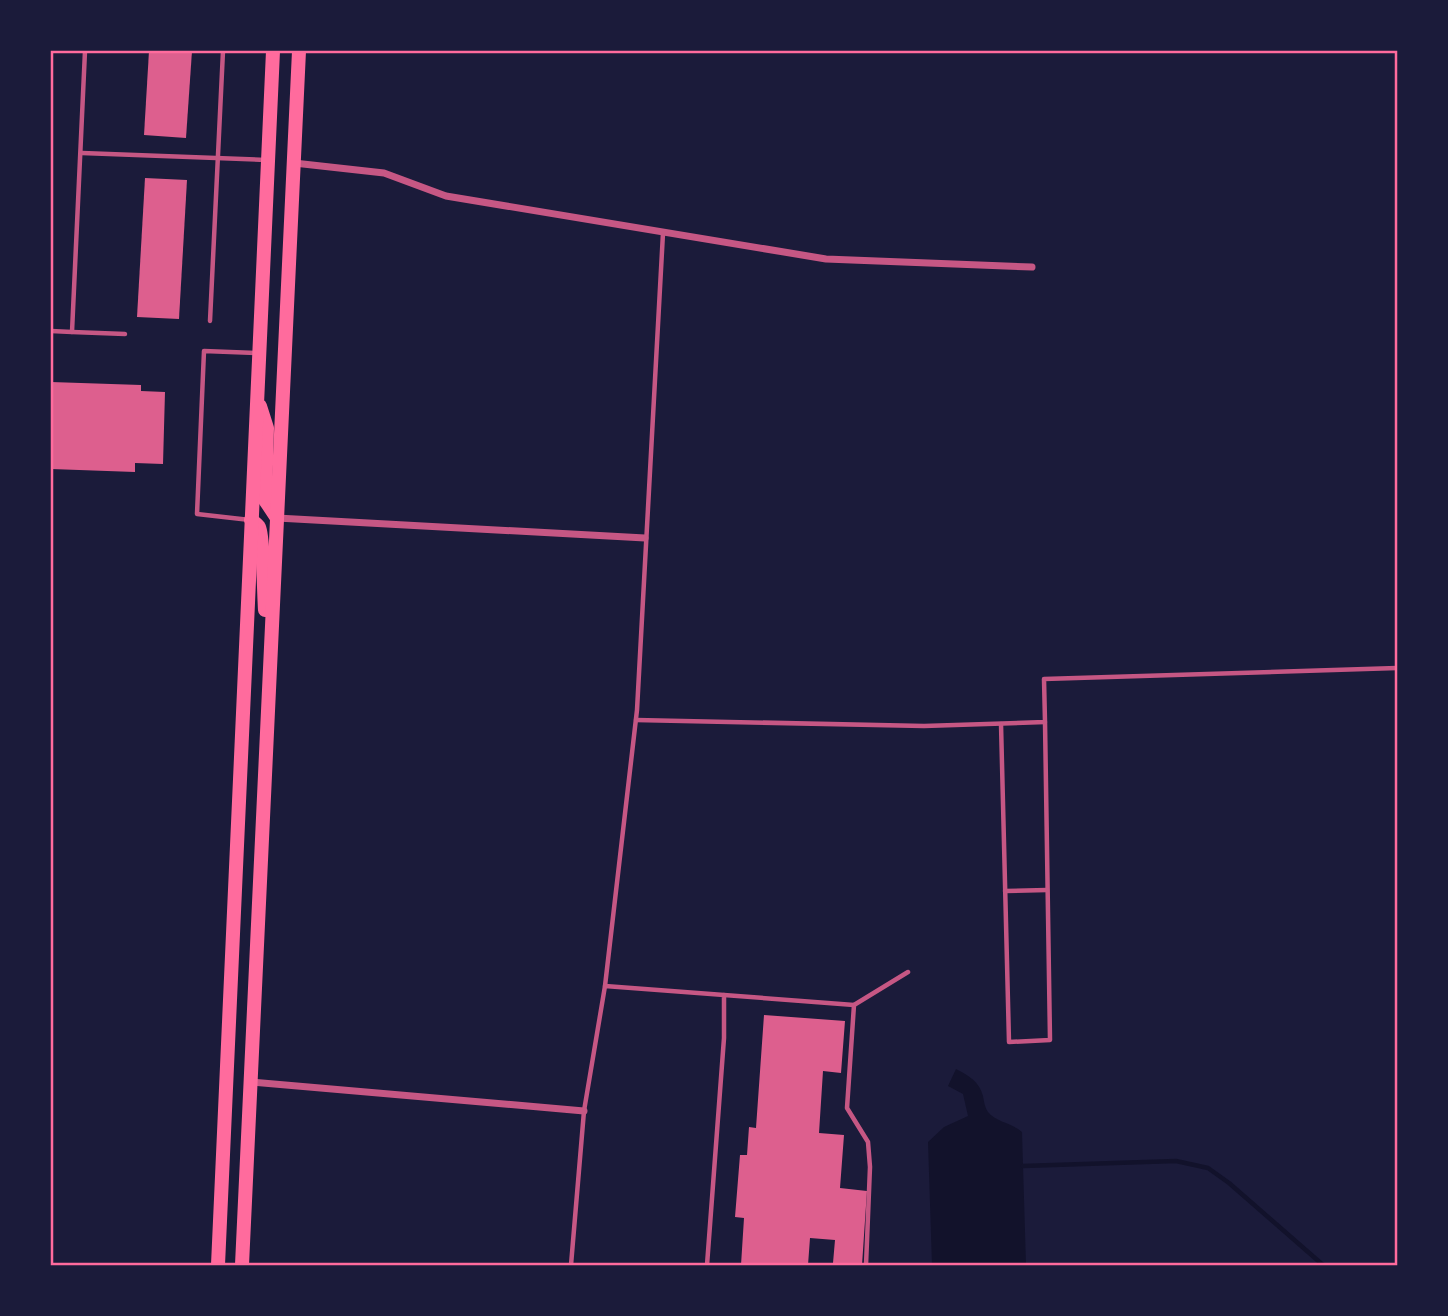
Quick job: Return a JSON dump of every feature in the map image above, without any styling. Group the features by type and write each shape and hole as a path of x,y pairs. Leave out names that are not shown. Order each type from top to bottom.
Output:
{"highway":[{"path":"218,1265 273,51"},
{"path":"242,1265 298,54"},
{"path":"257,395 267,428 265,500 277,518"},
{"path":"251,520 260,528 262,536 262,576 270,660"}],"street":[{"path":"293,163 384,173 446,196 826,259 1032,267"},
{"path":"277,518 645,538"},
{"path":"252,1082 584,1111"}],"lane":[{"path":"72,332 85,51"},
{"path":"211,321 223,51"},
{"path":"82,153 268,160"},
{"path":"571,1265 584,1111 605,986 636,720 663,233"},
{"path":"51,331 125,334"},
{"path":"251,520 197,514 204,351 259,353"},
{"path":"1001,724 1009,1042 1050,1040 1044,679 1397,668"},
{"path":"636,720 924,726 1045,722"},
{"path":"1005,891 1047,890"},
{"path":"605,986 854,1005 908,972"},
{"path":"707,1265 724,1038 724,995"},
{"path":"854,1005 847,1108 868,1142 870,1167 866,1265"}],"shaded area":[{"path":"956,1069 976,1083 991,1115 1022,1132 1026,1265 932,1265 928,1142 944,1127 968,1116 963,1094 948,1086"}],"building":[{"path":"149,51 192,51 186,138 144,135"},
{"path":"145,178 187,180 179,319 137,317"},
{"path":"51,382 141,385 141,391 165,392 163,464 135,463 135,472 51,469"},
{"path":"764,1015 845,1021 841,1073 823,1071 819,1133 844,1135 840,1188 867,1191 862,1265 833,1263 835,1240 810,1238 808,1265 741,1265 744,1218 735,1217 740,1155 747,1155 749,1127 756,1128"}],"waterway":[{"path":"1023,1166 1176,1161 1208,1168 1323,1265"}]}
